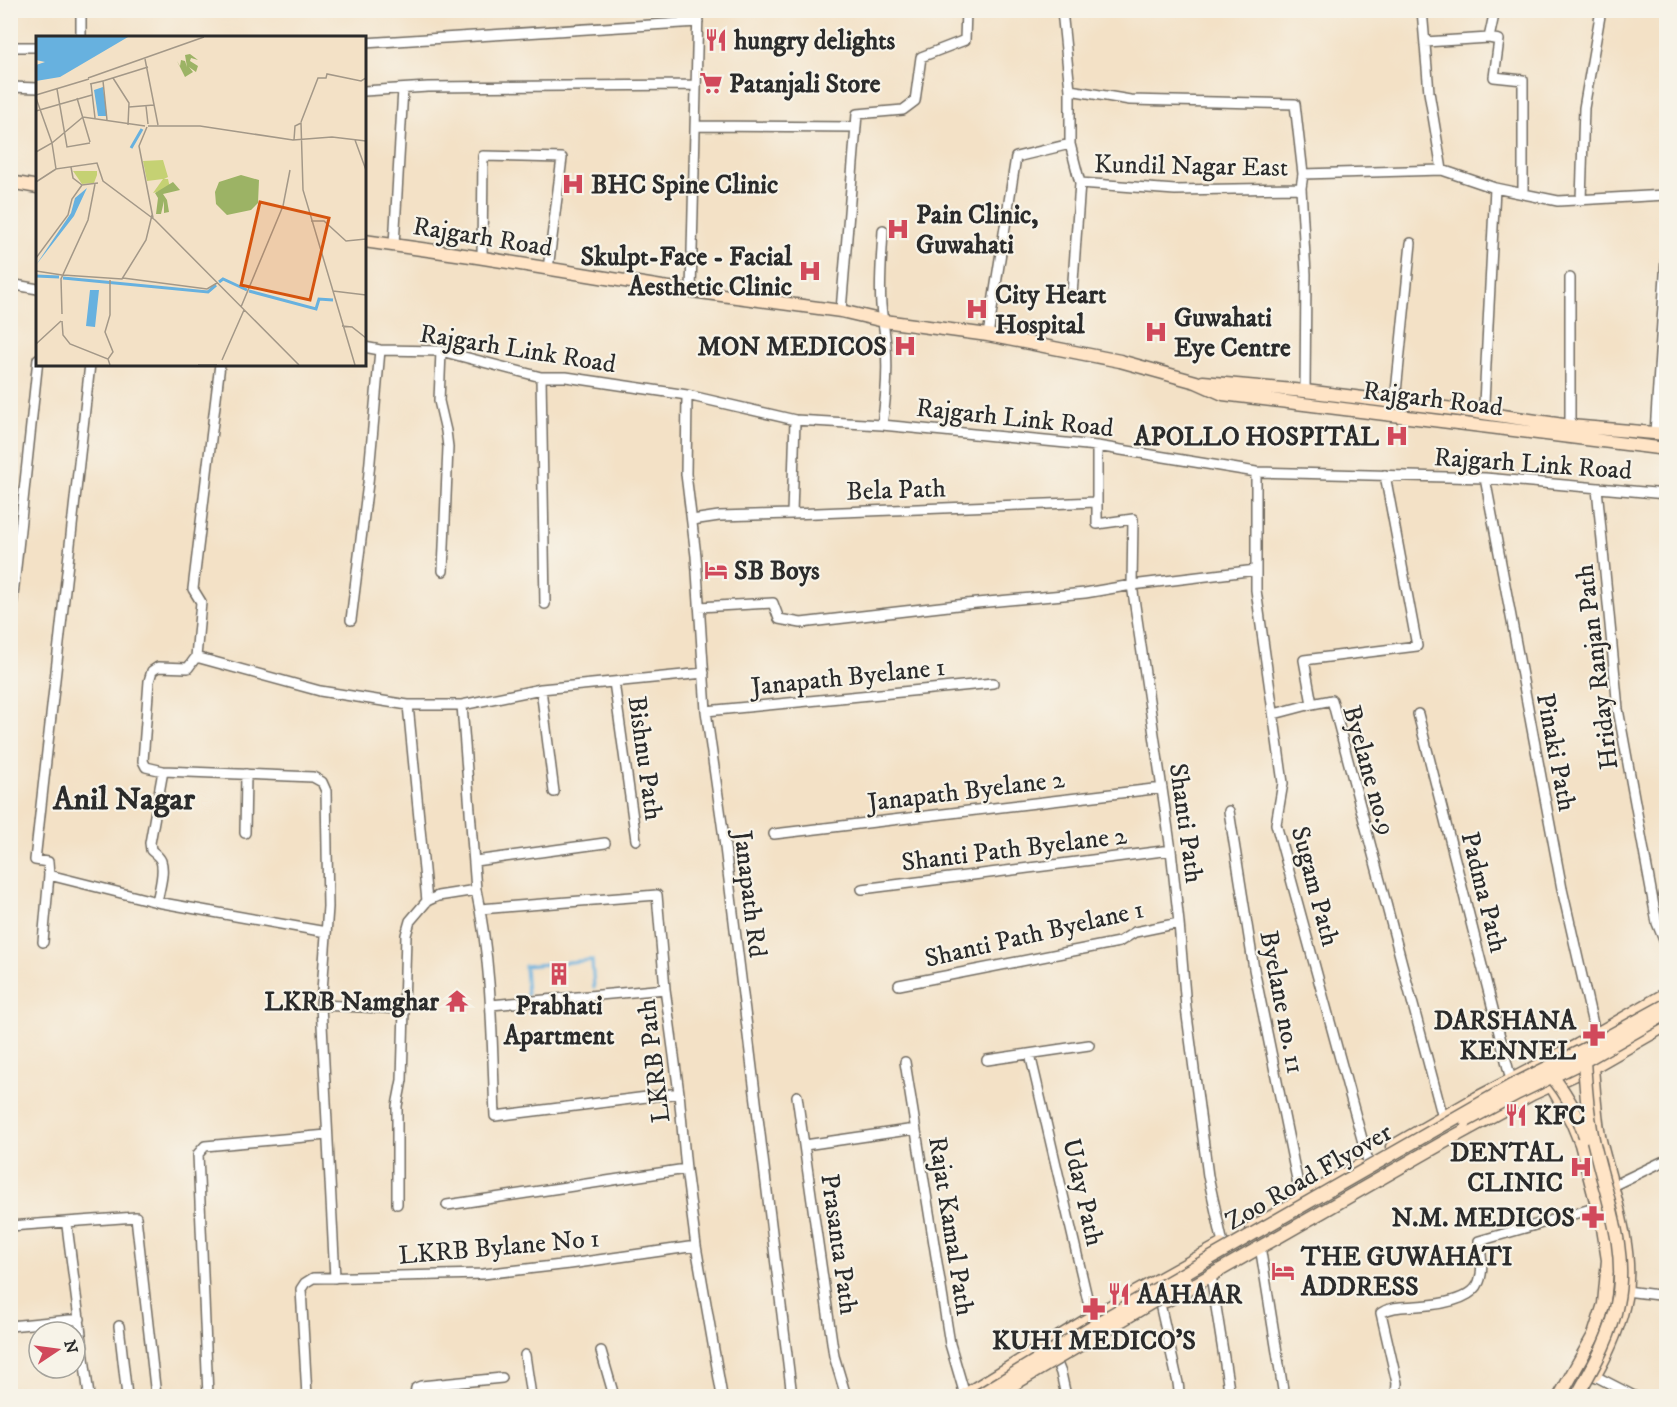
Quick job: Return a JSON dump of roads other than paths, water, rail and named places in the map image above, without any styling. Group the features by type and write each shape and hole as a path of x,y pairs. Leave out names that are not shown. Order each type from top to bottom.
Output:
{"main road":[{"path":"10,182 36,187"},
{"name":"Rajgarh Road","path":"366,241 691,291 841,311 884,321 988,335 1120,361 1196,382 1223,394 1666,449"},
{"name":"Rajgarh Road","path":"1196,382 1217,382 1393,401 1570,426 1661,433"},
{"path":"969,1396 1092,1317 1666,994"},
{"name":"Zoo Road Flyover","path":"969,1396 1513,1085 1666,1005"},
{"name":"Zoo Road Flyover","path":"994,1396 1371,1175 1470,1119 1588,1064 1666,1014"},
{"path":"1588,1064 1666,1025"},
{"path":"1578,1045 1588,1064 1599,1133 1625,1242 1628,1269 1619,1324 1583,1396"},
{"path":"1577,1396 1605,1342 1619,1293 1621,1271 1617,1235 1589,1121 1588,1064"},
{"path":"1539,1065 1551,1081 1581,1144 1607,1245 1608,1260 1605,1304 1594,1335 1560,1396"},
{"path":"1005,1396 1057,1363 1551,1081"},
{"path":"1551,1081 1568,1097 1581,1123 1602,1196 1615,1258 1613,1294 1607,1319 1601,1336 1569,1396"}],"street":[{"path":"81,10 81,36"},
{"path":"691,291 698,10"},
{"path":"841,311 857,114 903,110 915,102 921,57 964,40 966,10"},
{"name":"Kundil Nagar East","path":"1062,10 1070,90 1070,144 1080,183 1072,295"},
{"path":"1422,10 1429,92 1442,170"},
{"path":"1489,38 1495,10"},
{"path":"1581,200 1584,108 1601,10"},
{"path":"366,43 698,22"},
{"path":"1425,42 1489,38 1499,40 1494,78 1523,80 1523,194"},
{"path":"10,47 36,47"},
{"path":"366,91 428,87 696,85"},
{"path":"10,87 36,88"},
{"path":"394,245 403,88"},
{"path":"1070,90 1130,100 1295,104 1303,174 1301,188 1306,274 1305,391"},
{"path":"695,126 856,127"},
{"path":"988,335 1016,157 1070,144"},
{"path":"482,258 483,156 562,158 548,269"},
{"path":"1303,174 1442,170 1495,188 1558,201 1666,195"},
{"name":"Kundil Nagar East","path":"1080,183 1175,190 1301,188"},
{"path":"1482,413 1495,188"},
{"path":"882,424 886,399 884,321 881,305 883,230"},
{"path":"1393,401 1396,392 1411,243"},
{"path":"1661,433 1666,259"},
{"path":"1570,278 1570,426"},
{"path":"10,284 36,289"},
{"name":"Rajgarh Link Road","path":"366,347 380,350 441,351 541,377 566,377 687,395 795,420 882,424 1097,446 1257,472 1485,478 1666,494"},
{"path":"351,620 368,483 380,350"},
{"path":"441,351 439,400 448,447 443,571"},
{"path":"10,624 37,366"},
{"path":"43,942 49,875 48,862 35,860 90,366"},
{"path":"220,366 193,589 201,602 196,657 188,668 158,667 152,671 149,681 143,761 146,767 163,771 314,777 322,782 326,791 328,907 321,1005 335,1278"},
{"path":"541,377 545,604"},
{"name":"Janapath Rd","path":"687,395 686,474 696,556 706,711 723,831 792,1396"},
{"path":"792,514 795,420"},
{"name":"Shanti Path","path":"1097,446 1097,524 1132,519 1132,585 1171,850 1186,1008 1208,1176 1223,1244"},
{"name":"Sugam Path","path":"1257,472 1256,590 1283,783 1276,824 1368,1161"},
{"name":"Byelane no.9","path":"1385,476 1417,646 1304,660 1312,704 1332,700 1443,1118"},
{"name":"Pinaki Path","path":"1485,478 1562,889 1596,1034"},
{"name":"Hriday Ranjan Path","path":"1597,488 1618,709 1658,923 1666,945"},
{"name":"Bela Path","path":"692,520 719,516 1096,502"},
{"path":"699,606 773,603 779,619 801,623 1085,593 1256,570"},
{"path":"196,657 320,691 408,705 462,705 541,689 704,673"},
{"name":"Bishnu Path","path":"614,682 636,840"},
{"name":"Janapath Byelane 1","path":"706,711 993,684"},
{"path":"541,689 554,792"},
{"path":"1274,714 1312,704"},
{"path":"408,705 427,901"},
{"path":"462,705 476,890 490,1005 495,1116 679,1093"},
{"name":"Padma Path","path":"1418,714 1511,1080"},
{"path":"157,902 162,862 151,850 150,843 163,771"},
{"path":"245,833 246,774"},
{"name":"Janapath Byelane 2","path":"774,834 1162,788"},
{"name":"Byelane no. 11","path":"1229,811 1254,969 1301,1199"},
{"path":"475,861 605,843"},
{"name":"Shanti Path Byelane 2","path":"862,889 1171,850"},
{"path":"49,875 157,902 326,932"},
{"path":"397,1204 397,1107 402,1080 406,935 410,921 427,901 476,890"},
{"name":"LKRB Path","path":"480,909 657,895 665,989 679,1093 686,1169 696,1246 722,1396"},
{"name":"Shanti Path Byelane 1","path":"899,985 1119,942 1135,932 1179,922"},
{"path":"490,1005 665,989"},
{"path":"321,1005 404,1009"},
{"path":"987,1060 1089,1045"},
{"name":"Uday Path","path":"1030,1054 1097,1340"},
{"name":"Rajat Kamal Path","path":"905,1062 950,1344 969,1396"},
{"name":"Prasanta Path","path":"797,1096 834,1356 846,1396"},
{"path":"805,1145 915,1129"},
{"path":"208,1396 198,1154 205,1146 327,1135"},
{"path":"1611,1186 1666,1160"},
{"path":"447,1205 686,1169"},
{"path":"1396,1396 1397,1383 1381,1313 1389,1308 1439,1305 1469,1294 1479,1284 1482,1265 1479,1240 1598,1207"},
{"path":"10,1226 136,1217 156,1396"},
{"path":"69,1222 67,1226 89,1396"},
{"name":"LKRB Bylane No 1","path":"307,1396 301,1289 313,1278 483,1274 696,1246"},
{"path":"1260,1246 1284,1396"},
{"path":"1211,1275 1230,1396"},
{"path":"1626,1291 1666,1296"},
{"path":"1160,1304 1178,1383 1177,1396"},
{"path":"10,1326 80,1319"},
{"path":"119,1326 127,1396"},
{"path":"601,1351 614,1396"},
{"path":"525,1355 531,1396"},
{"path":"1057,1363 1066,1396"},
{"path":"1595,1376 1634,1396"},
{"path":"415,1396 416,1388 421,1386 502,1378"}],"waterway":[{"path":"527,995 525,966 592,960 594,988"}],"place":[{"name":"hungry delights","path":"716,40"},
{"name":"Patanjali Store","path":"711,83"},
{"name":"BHC Spine Clinic","path":"573,184"},
{"name":"Pain Clinic, Guwahati","path":"898,229"},
{"name":"Skulpt-Face - Facial Aesthetic Clinic","path":"810,271"},
{"name":"City Heart Hospital","path":"977,309"},
{"name":"Guwahati Eye Centre","path":"1156,332"},
{"name":"MON MEDICOS","path":"905,346"},
{"name":"APOLLO HOSPITAL","path":"1397,436"},
{"name":"SB Boys","path":"716,570"},
{"name":"Prabhati Apartment","path":"559,974"},
{"name":"LKRB Namghar","path":"457,1001"},
{"name":"DARSHANA KENNEL","path":"1594,1035"},
{"name":"KFC","path":"1516,1115"},
{"name":"DENTAL CLINIC","path":"1581,1167"},
{"name":"N.M. MEDICOS","path":"1593,1217"},
{"name":"THE GUWAHATI ADDRESS","path":"1283,1271"},
{"name":"AAHAAR","path":"1119,1294"},
{"name":"KUHI MEDICO'S","path":"1094,1309"}],"district":[{"name":"Anil Nagar","path":"124,798"}]}
